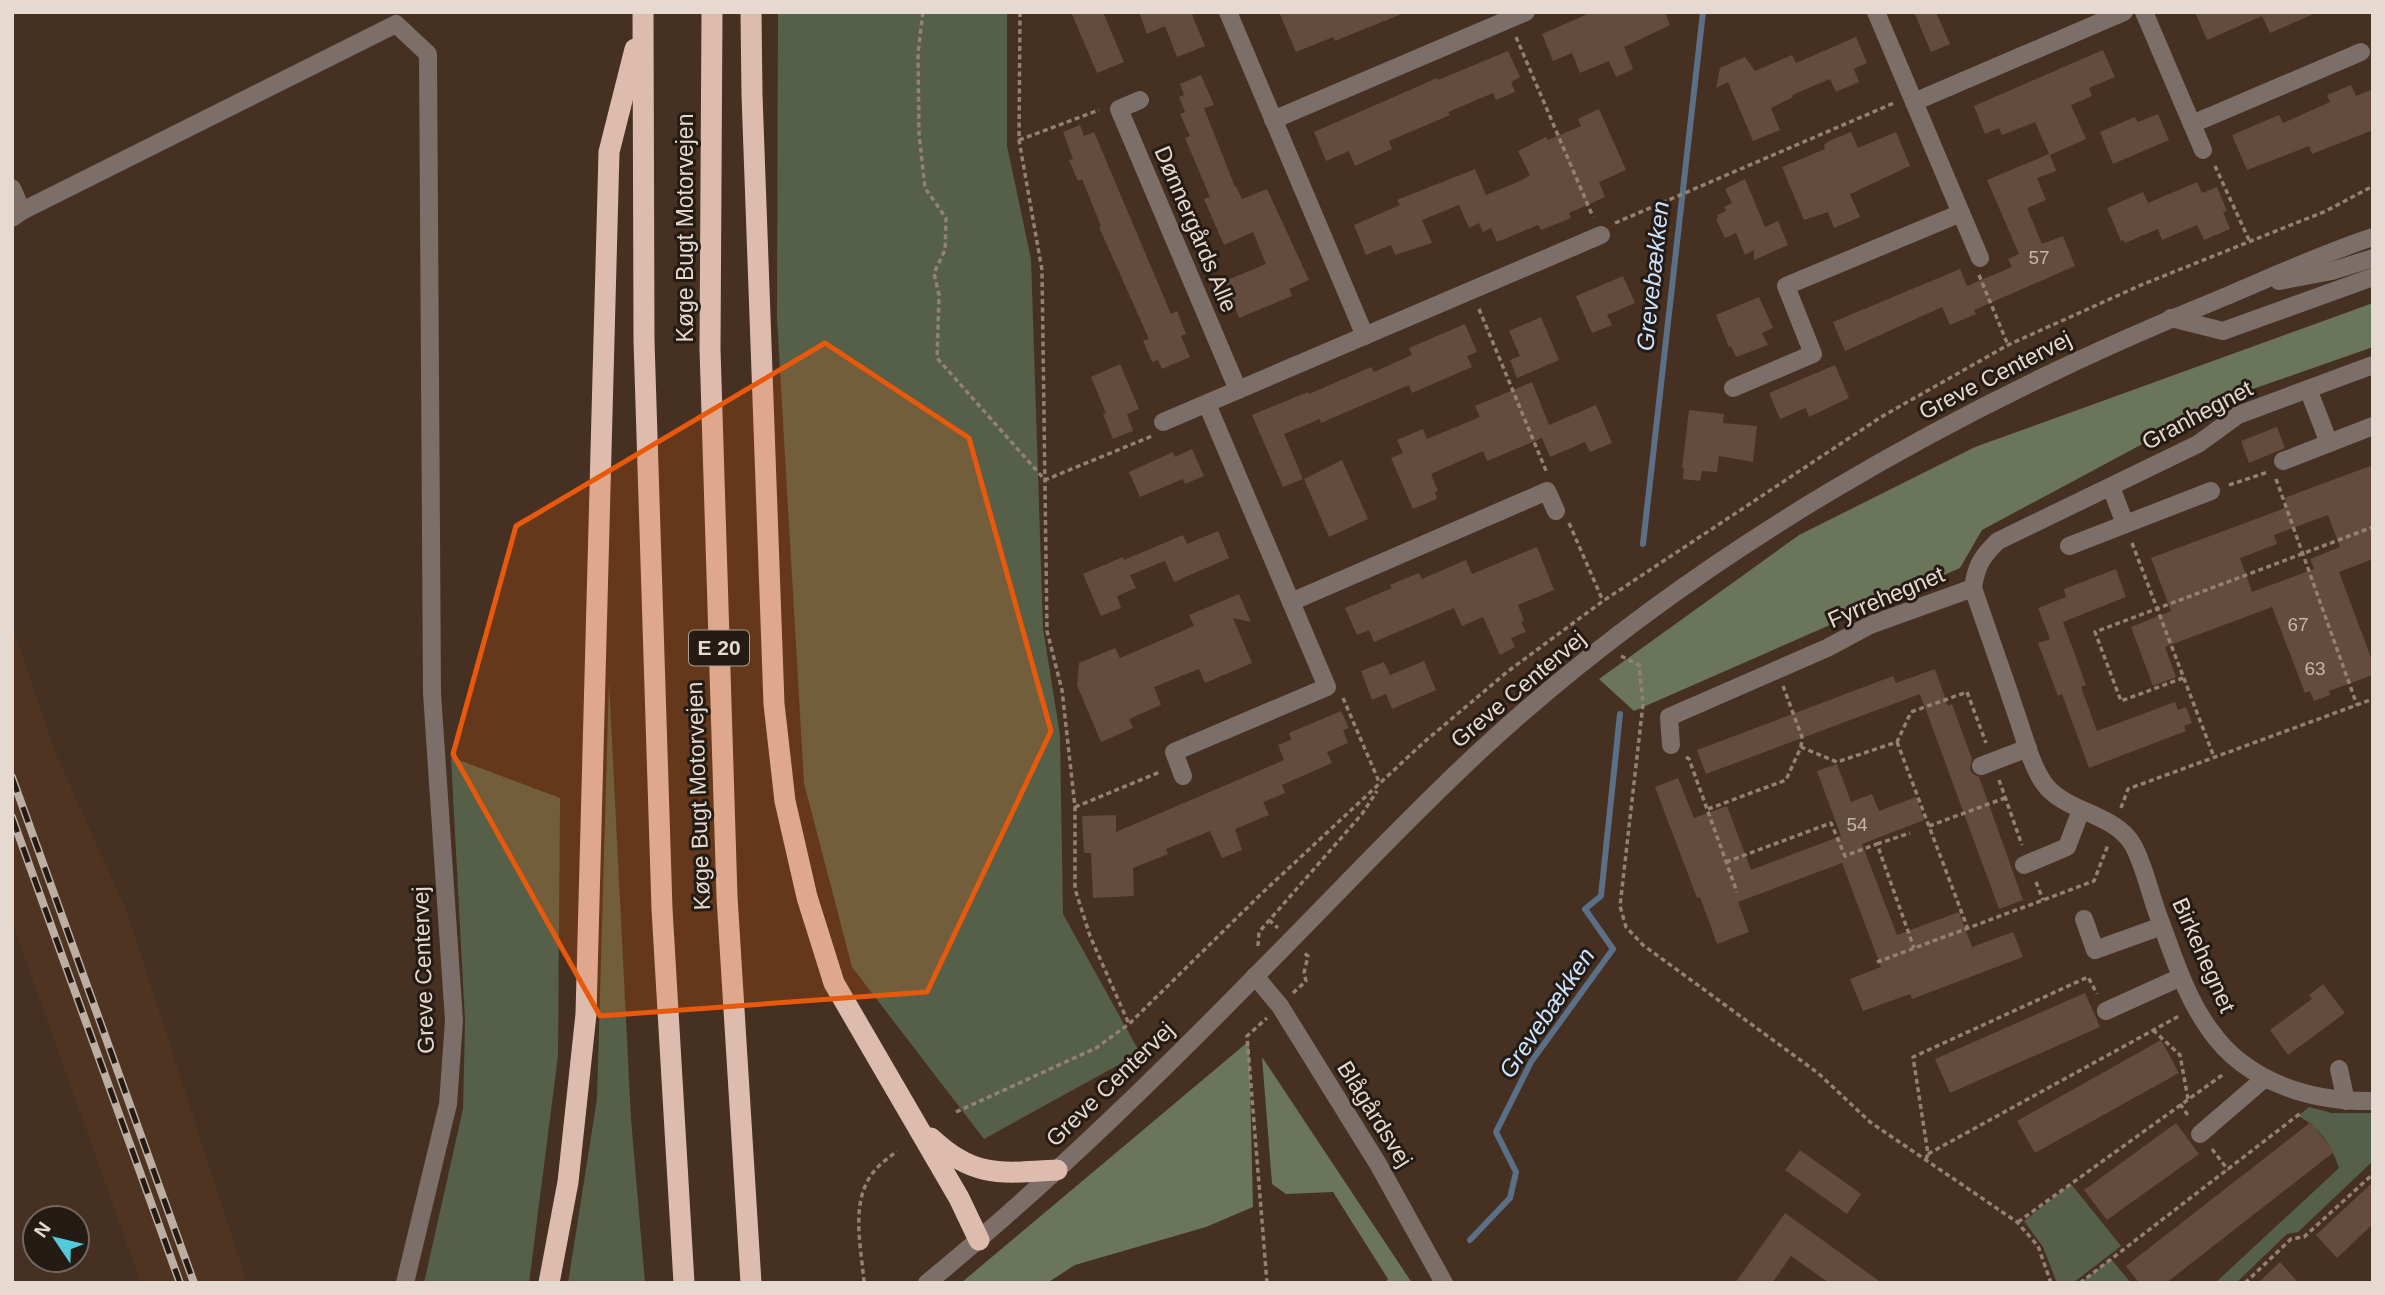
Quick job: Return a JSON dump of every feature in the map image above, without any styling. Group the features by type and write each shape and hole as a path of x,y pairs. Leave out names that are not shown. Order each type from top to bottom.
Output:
{"highway":[{"name":"Køge Bugt Motorvejen","path":"712,12 710,349 726,897 751,1283"},
{"path":"751,12 774,704 785,801 807,897 834,983 959,1198 979,1240"},
{"name":"Køge Bugt Motorvejen","path":"643,16 644,341 661,895 684,1283"},
{"path":"549,1283 568,1182 586,1014 609,152 643,16"},
{"path":"914,1122 946,1152 973,1168 998,1173 1057,1170"}],"street":[{"path":"1228,12 1365,336"},
{"path":"1273,120 1526,12"},
{"path":"1876,12 1980,258"},
{"path":"1914,102 2124,12"},
{"path":"2144,12 2203,150"},
{"name":"Greve Centervej","path":"17,214 396,23 428,54 432,693 454,1021 448,1104 405,1283"},
{"path":"2192,124 2361,52"},
{"path":"1119,109 1140,100"},
{"name":"Dønnergårds Alle","path":"1119,109 1238,390"},
{"path":"12,188 17,214"},
{"path":"1732,388 1813,354 1786,286 1961,213"},
{"path":"1163,422 1601,235"},
{"name":"Greve Centervej","path":"927,1283 1057,1170 1255,976 1405,822 1486,745 1578,667 1675,593 1816,500 1929,435 2066,365 2325,252 2373,237"},
{"name":"Greve Centervej","path":"2251,285 2332,271 2373,258"},
{"path":"2171,318 2223,331 2373,277"},
{"name":"Granhegnet","path":"1973,588 1976,566 1984,553 1998,541 2198,444 2238,415 2373,365"},
{"path":"2308,389 2329,443"},
{"path":"1181,770 1174,752 1327,687 1207,404"},
{"path":"2283,461 2373,426"},
{"path":"2111,486 2125,524"},
{"path":"1291,602 1547,491 1556,511"},
{"path":"2069,546 2211,491"},
{"name":"Fyrrehegnet","path":"1671,745 1669,717 1827,648 1870,625 1973,588 2028,748 2043,782 2059,798 2115,827 2132,844"},
{"path":"1987,764 2028,748"},
{"path":"2027,864 2067,847 2081,810"},
{"name":"Birkehegnet","path":"2132,844 2181,976 2210,1031 2241,1062 2265,1078 2292,1090 2320,1098 2373,1101"},
{"path":"2084,919 2095,950 2162,926"},
{"name":"Blågårdsvej","path":"1255,976 1280,1006 1378,1164 1444,1283"},
{"path":"2106,1011 2181,976"},
{"path":"2339,1069 2346,1101"},
{"path":"2200,1134 2265,1078"}],"path":[{"path":"923,12 918,52 919,134 925,188 946,218 944,250 934,273 939,295 937,358 1045,480"},
{"path":"1020,12 1019,140 1042,270 1047,631 1062,690 1075,807 1075,889 1090,936 1129,1024"},
{"path":"1508,19 1601,235 1613,224 1666,200 1898,101 1914,102"},
{"path":"1019,140 1107,107 1119,109"},
{"path":"2203,150 2209,152 2249,240"},
{"path":"1980,258 1976,268 2008,345"},
{"path":"1471,291 1553,488 1547,491"},
{"path":"1045,480 1165,431 1163,422"},
{"path":"2211,491 2273,470 2357,705"},
{"path":"1556,511 1569,523 1603,601"},
{"path":"2125,524 2214,757"},
{"path":"2183,678 2121,701 2095,632 2373,527"},
{"path":"1639,665 1643,704 1620,906 1626,927 1643,945 1818,1073 1870,1122 2017,1222 2038,1246 2051,1283"},
{"path":"1707,810 1786,780 1801,747 1802,737 1775,670"},
{"path":"1255,976 1259,932 1362,814 1381,785 1341,692 1327,687"},
{"path":"1968,929 1897,742 1911,712 1967,692 1987,764 2005,798 2027,864"},
{"path":"1801,747 1837,762 1897,742"},
{"path":"1671,745 1689,759 1737,892"},
{"path":"1075,807 1181,770"},
{"path":"1929,826 2005,798"},
{"path":"1726,862 1831,823 1845,856 1910,833"},
{"path":"1877,844 1914,948"},
{"path":"1926,1159 1928,1154 1913,1057 2088,977 2106,1011"},
{"path":"1928,1154 2196,1007"},
{"path":"2153,1030 2180,1055 2188,1099"},
{"path":"1247,1036 1267,1283"},
{"path":"2017,1222 2241,1062"},
{"path":"2080,1283 2320,1098"},
{"path":"864,1282 858,1210 864,1187 875,1170 897,1151"},
{"path":"2245,1283 2291,1239 2304,1237 2373,1174"}],"highlighted area":[{"path":"825,343 969,438 1051,731 927,992 600,1016 453,754 516,526"}],"shaded area":[{"path":"12,625 55,752 126,910 247,1283 141,1283 12,921"}],"green space":[{"path":"778,12 1007,12 1007,146 1031,259 1043,628 1060,735 1063,914 1140,1053 984,1139 852,967 804,783 777,318"},
{"path":"2373,303 2373,347 2230,397 1982,530 1960,568 1634,711 1599,679 1799,535 1975,447"},
{"path":"609,682 631,1119 645,1283 568,1283 597,1099"},
{"path":"451,757 560,798 558,1056 529,1283 424,1283 463,1109 465,1021"},
{"path":"1249,1041 1253,1207 1206,1227 1075,1265 1047,1283 961,1283"},
{"path":"1262,1057 1412,1283 1385,1283 1388,1279 1333,1192 1286,1194 1272,1184"},
{"path":"2309,1107 2332,1113 2373,1113 2373,1161 2298,1232 2287,1234 2236,1283 2215,1283 2339,1168 2324,1137 2298,1116"},
{"path":"2071,1184 2121,1246 2073,1283 2057,1283 2043,1247 2024,1221"},
{"path":"2111,1259 2131,1283 2080,1283"}],"building":[{"path":"1071,12 1103,12 1124,62 1097,73"},
{"path":"1139,12 1198,12 1192,15 1205,46 1177,57 1165,26 1147,34"},
{"path":"1279,12 1404,13 1335,41 1333,37 1296,52"},
{"path":"1592,12 1665,12 1670,25 1624,47 1633,69 1616,77 1609,61 1580,73 1572,53 1553,61 1542,34"},
{"path":"1914,12 1936,12 1950,44 1931,52"},
{"path":"2195,12 2318,12 2270,33 2262,16 2207,40"},
{"path":"1856,37 1867,63 1854,69 1859,82 1836,92 1830,79 1792,95 1793,97 1771,108 1780,130 1753,141 1728,82 1716,88 1720,68 1745,57 1755,71 1792,55 1796,63"},
{"path":"2103,50 2115,77 2089,88 2092,96 2071,105 2086,139 2050,155 2056,171 2037,178 2046,200 2027,208 2042,244 2063,236 2075,266 1974,310 1976,314 1950,325 1942,307 1845,351 1833,322 1960,269 1967,286 2012,267 2008,259 2019,254 1987,180 2049,154 2035,122 2002,135 1999,128 1985,134 1974,106"},
{"path":"1508,51 1520,77 1511,82 1515,92 1496,100 1493,93 1448,112 1450,115 1389,141 1392,149 1355,166 1349,151 1326,161 1314,132 1437,78 1438,80"},
{"path":"1201,75 1214,105 1204,108 1235,187 1242,199 1267,189 1309,280 1289,289 1292,296 1239,318 1225,281 1266,264 1253,232 1224,245 1204,199 1210,197 1185,138 1190,136 1180,114 1185,112 1179,97 1184,95 1180,84"},
{"path":"2351,85 2356,96 2373,89 2373,130 2312,154 2309,146 2247,170 2232,135 2279,115 2283,123 2330,102 2327,95"},
{"path":"1599,109 1626,170 1599,182 1605,197 1569,213 1571,218 1541,230 1538,225 1497,242 1491,228 1483,232 1479,223 1469,228 1459,205 1422,220 1432,243 1395,255 1391,245 1366,255 1354,225 1400,205 1397,200 1475,169 1486,195 1520,181 1530,175 1518,151 1546,137 1548,140 1581,126 1578,119"},
{"path":"2158,114 2169,140 2113,164 2100,132 2135,117 2138,122"},
{"path":"1080,125 1084,136 1094,132 1171,314 1177,311 1186,334 1181,336 1190,357 1162,369 1158,360 1152,362 1143,341 1149,339 1099,227 1101,226 1082,179 1078,181 1069,160 1073,159 1063,132"},
{"path":"1851,132 1858,148 1896,132 1910,166 1850,194 1860,217 1834,228 1828,212 1804,220 1782,167 1825,149 1824,145 1829,141"},
{"path":"1745,179 1765,227 1778,221 1788,245 1754,260 1754,250 1745,255 1736,233 1725,238 1716,219 1717,215 1726,211 1724,207 1732,203 1725,189"},
{"path":"2197,182 2202,193 2217,187 2227,211 2223,212 2230,229 2204,240 2197,225 2162,240 2158,229 2125,243 2124,240 2121,241 2107,208 2143,192 2148,203"},
{"path":"1623,276 1635,303 1607,315 1612,325 1592,333 1576,296"},
{"path":"1759,297 1773,328 1762,333 1768,345 1736,357 1716,315"},
{"path":"1541,317 1559,360 1517,378 1510,360 1520,356 1509,331"},
{"path":"1465,324 1477,352 1467,356 1472,367 1412,393 1409,385 1321,423 1320,419 1284,434 1303,479 1283,487 1252,415 1371,367 1374,372 1412,355 1409,348"},
{"path":"1120,364 1139,409 1127,414 1133,431 1113,439 1091,377"},
{"path":"1835,365 1849,398 1809,417 1806,408 1780,419 1769,393"},
{"path":"1532,382 1549,425 1596,405 1612,443 1590,452 1585,442 1550,457 1542,438 1487,461 1483,451 1431,474 1438,491 1435,492 1437,499 1413,509 1391,458 1403,453 1397,440 1423,429 1427,439 1480,417 1475,406"},
{"path":"1689,410 1724,414 1723,423 1757,426 1753,462 1719,456 1717,472 1702,471 1700,481 1683,479"},
{"path":"2277,427 2285,448 2249,463 2241,441"},
{"path":"1192,449 1204,476 1185,484 1183,479 1140,497 1129,472 1173,452 1175,457"},
{"path":"1342,460 1368,519 1329,537 1304,479"},
{"path":"2373,465 2373,559 2339,572 2373,663 2373,675 2329,691 2330,695 2314,701 2310,691 2305,693 2272,607 2165,647 2176,677 2153,686 2131,627 2171,611 2151,558 2288,507 2284,498","holes":["2328,515 2340,547 2310,559 2314,569 2252,592 2240,558 2277,544 2274,535"]},
{"path":"1218,531 1229,558 1174,582 1165,561 1130,575 1136,588 1117,596 1121,608 1101,616 1083,574 1183,535 1187,544"},
{"path":"1537,547 1554,590 1518,605 1526,632 1511,638 1515,647 1500,655 1483,617 1462,626 1454,608 1374,642 1369,630 1357,635 1345,608 1419,573 1422,579 1466,560 1472,574"},
{"path":"2116,569 2126,597 2063,622 2086,685 2081,687 2097,731 2175,702 2178,710 2186,707 2192,723 2184,726 2186,731 2089,768 2062,694 2058,696 2038,643 2050,639 2038,608 2066,597 2064,589"},
{"path":"1239,594 1251,622 1233,618 1252,663 1205,683 1199,669 1154,687 1161,705 1129,719 1133,728 1101,742 1077,685 1079,663 1115,648 1120,658 1194,626 1189,615"},
{"path":"1424,661 1436,690 1392,709 1386,694 1372,700 1361,671 1384,662 1390,675"},
{"path":"1935,669 1948,706 1952,704 1972,759 1970,769 1979,777 2023,900 1999,909 1920,694 1706,774 1697,750 1893,676 1896,683"},
{"path":"1341,711 1349,728 1343,730 1348,743 1327,752 1332,763 1282,785 1285,793 1263,802 1269,815 1235,829 1242,850 1222,858 1210,831 1166,849 1168,854 1133,868 1134,896 1093,898 1091,853 1084,853 1082,816 1116,815 1116,832 1284,760 1278,745 1291,740 1289,733"},
{"path":"1837,764 1851,802 1872,794 1879,811 1916,797 1924,820 1862,844 1897,935 1959,912 1972,947 2013,932 2023,957 1912,999 1910,994 1863,1011 1850,979 1881,967 1842,863 1738,902 1749,932 1717,944 1655,787 1678,778 1694,818 1727,806 1751,870 1841,836 1817,771"},
{"path":"2323,984 2345,1013 2288,1055 2270,1030 2312,999 2309,995"},
{"path":"2085,993 2100,1027 1950,1093 1935,1059"},
{"path":"2161,1040 2179,1073 2035,1153 2017,1121"},
{"path":"2311,1122 2334,1152 2166,1283 2139,1283 2126,1266"},
{"path":"2176,1123 2199,1154 2107,1220 2084,1190"},
{"path":"1800,1150 1861,1194 1847,1214 1785,1170"},
{"path":"2373,1182 2373,1224 2337,1258 2316,1235"},
{"path":"1785,1213 1882,1283 1829,1283 1791,1256 1772,1283 1735,1283"},
{"path":"2280,1262 2299,1283 2258,1283"}],"waterway":[{"name":"Grevebækken","path":"1643,544 1703,12"},
{"name":"Grevebækken","path":"1470,1240 1510,1198 1516,1172 1496,1132 1531,1062 1613,949 1585,909 1601,896 1620,714"}],"railway":[{"path":"12,777 194,1283"},
{"path":"12,817 180,1283"}]}
